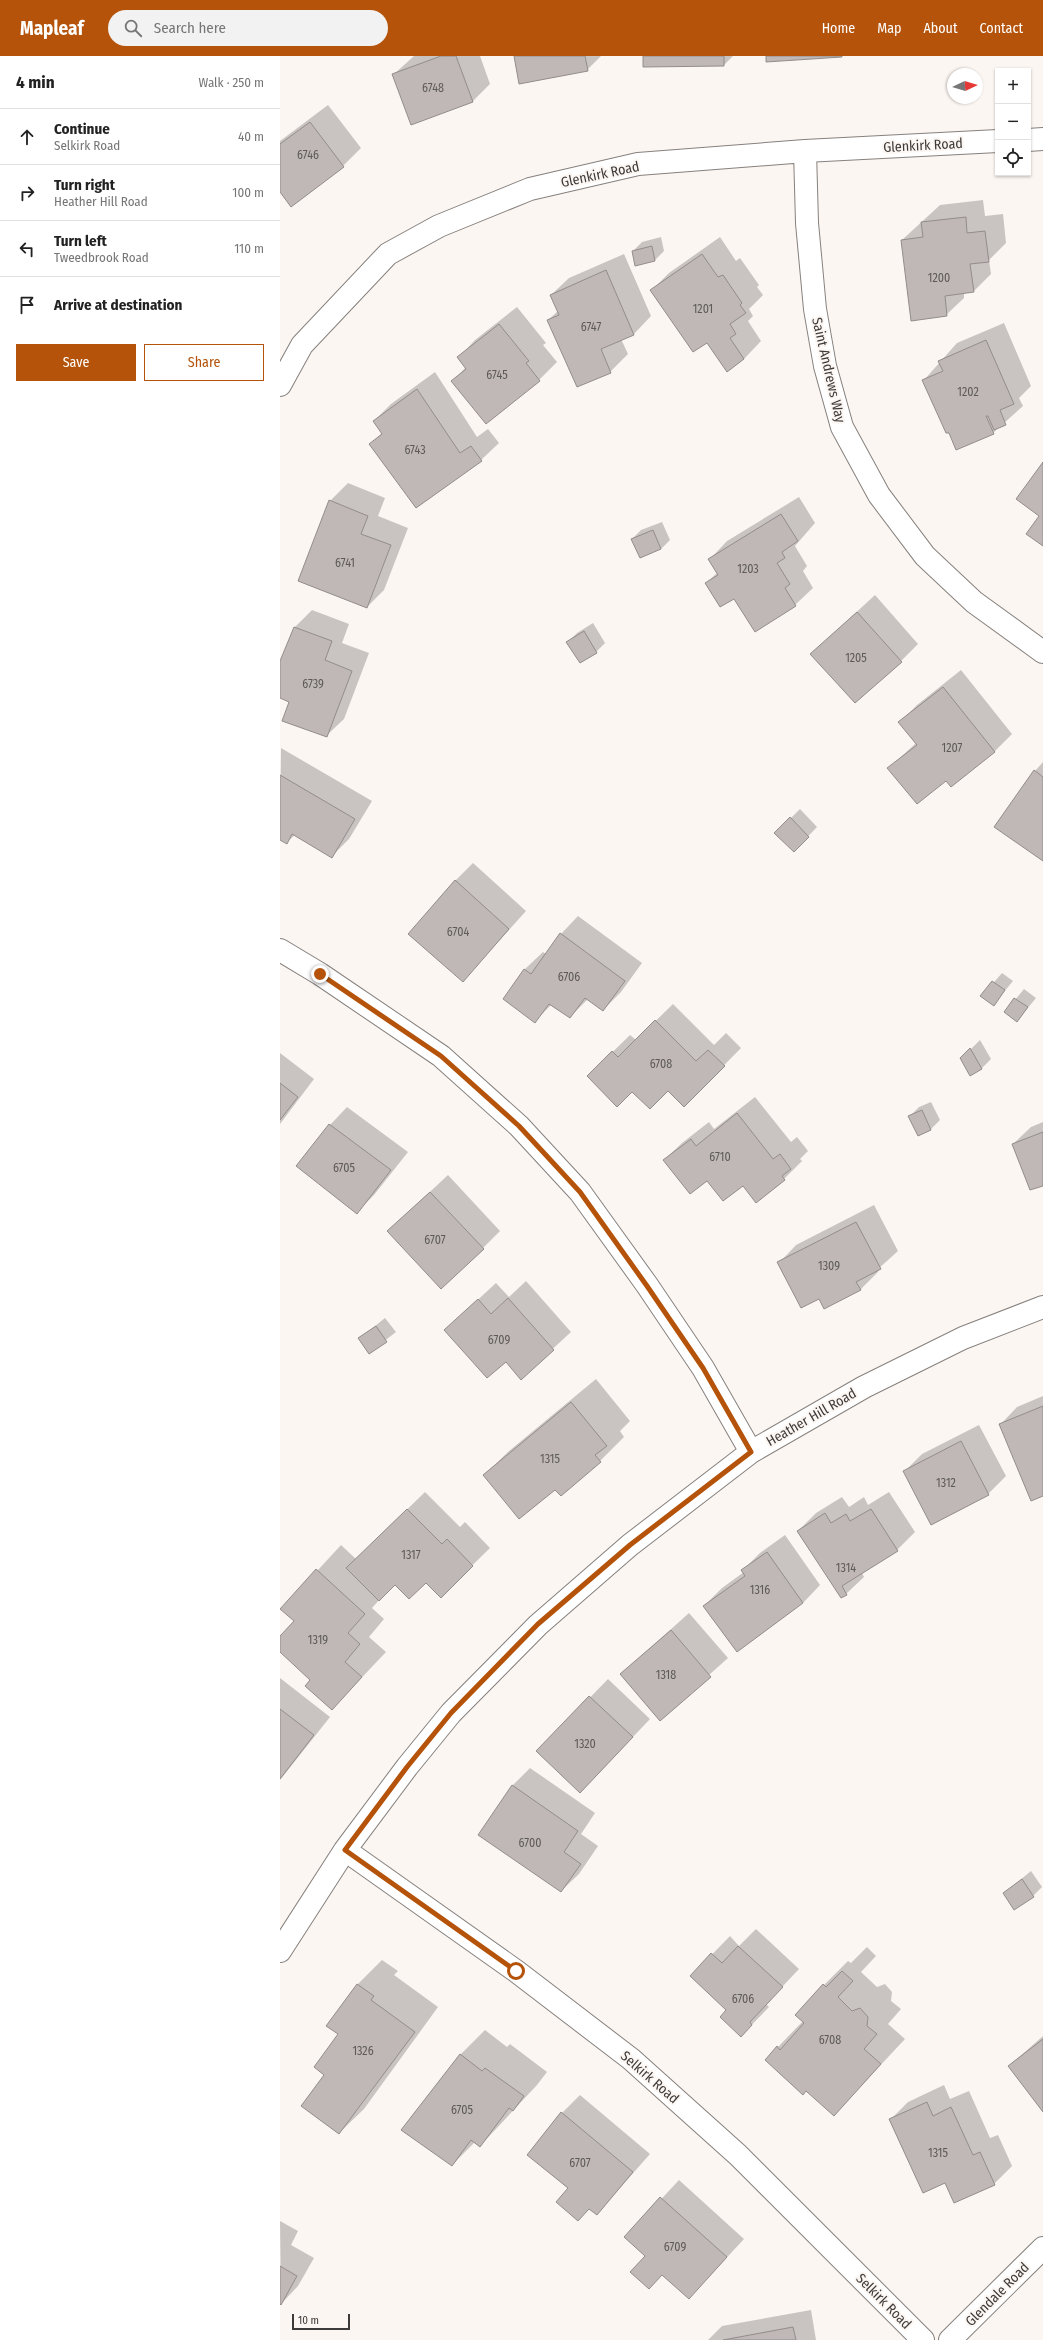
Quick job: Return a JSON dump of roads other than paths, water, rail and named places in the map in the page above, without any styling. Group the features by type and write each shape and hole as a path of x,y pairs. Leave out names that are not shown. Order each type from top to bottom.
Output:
{"street":[{"path":"1031,140 1043,139"},
{"name":"Glenkirk Road","path":"280,385 302,345 388,254 438,226 530,189 638,164 805,151 995,141"},
{"name":"Saint Andrews Way","path":"805,151 807,223 815,308 825,366 842,427 879,495 925,556 974,602 1043,652"},
{"path":"280,950 320,974 441,1056 519,1126 580,1192 647,1286 703,1368 751,1452"},
{"name":"Heather Hill Road","path":"280,1951 345,1850 407,1767 451,1713 538,1624 630,1545 751,1452 871,1384 963,1338 1043,1307"},
{"name":"Selkirk Road","path":"345,1850 510,1966 631,2059 738,2155 923,2340"},
{"name":"Glendale Road","path":"950,2340 1043,2248"}]}
